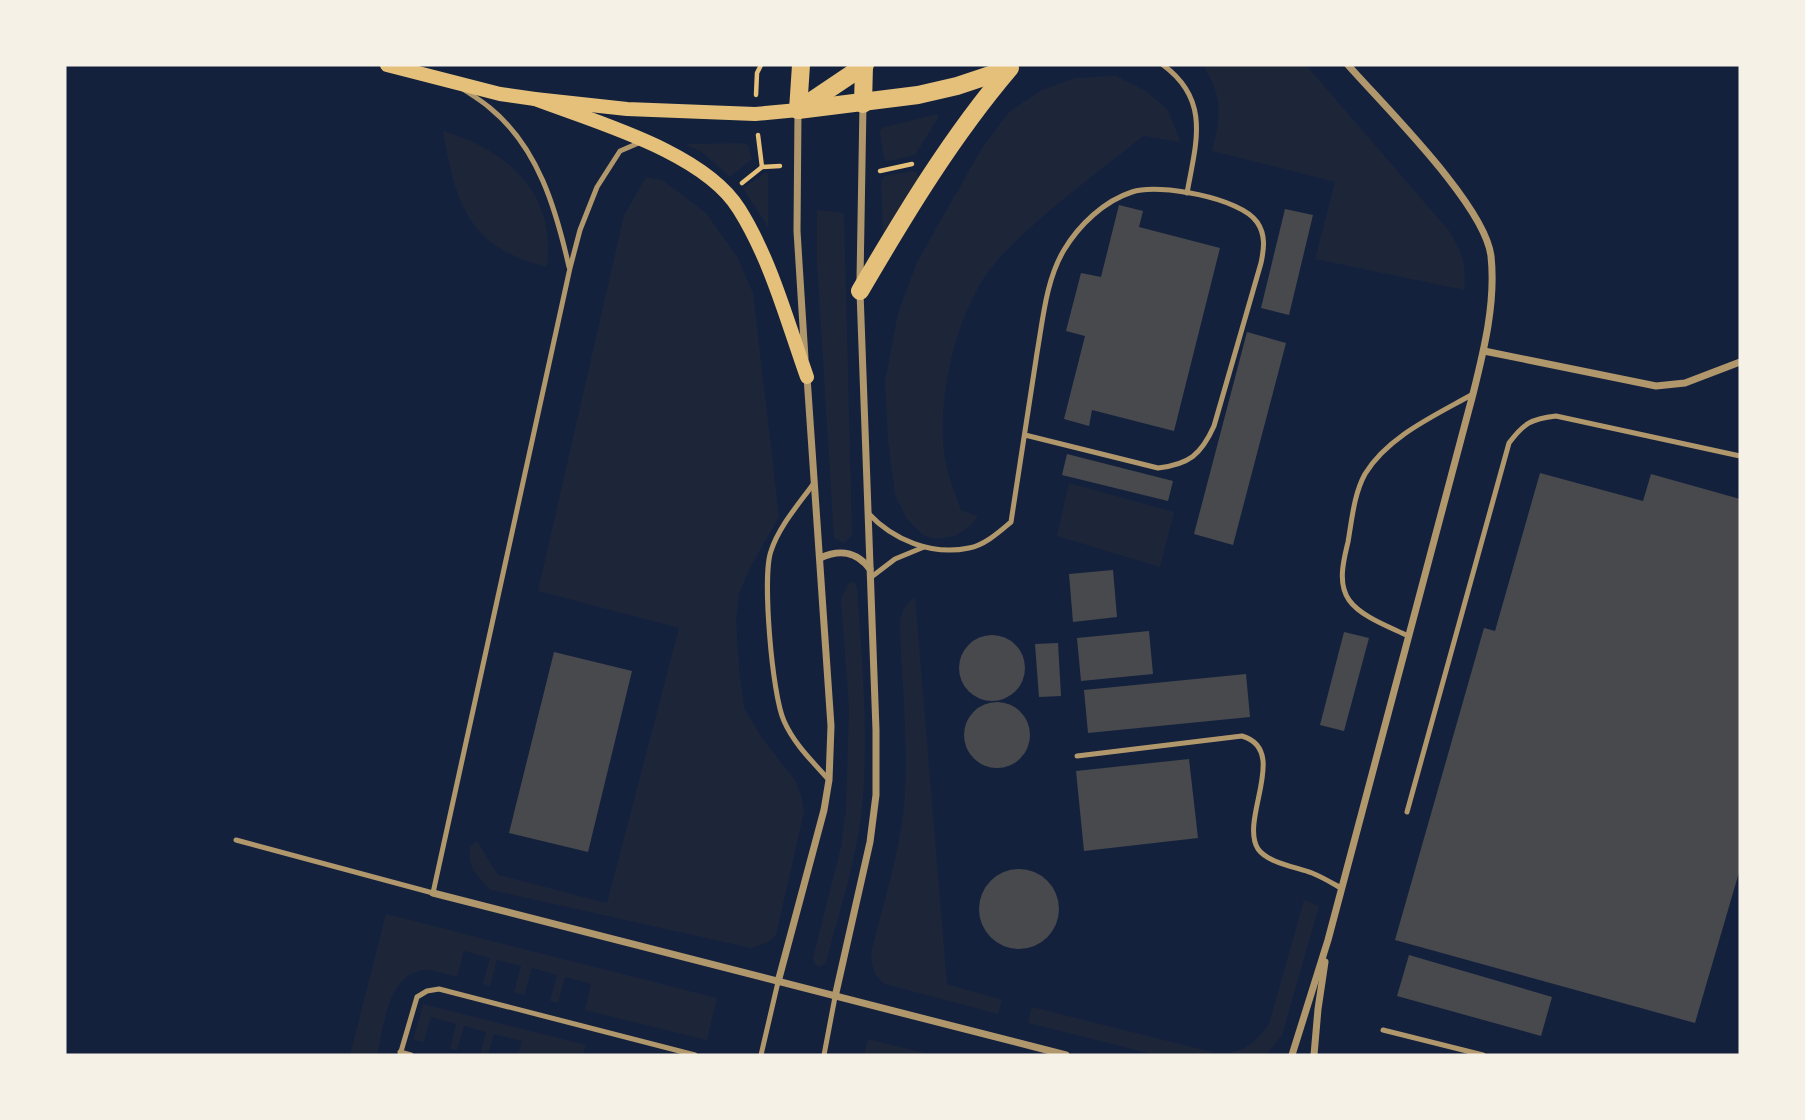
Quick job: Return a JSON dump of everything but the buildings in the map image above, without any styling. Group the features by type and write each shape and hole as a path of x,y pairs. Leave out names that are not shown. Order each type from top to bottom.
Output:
{"main road":[{"path":"387,65 500,94 535,99 627,109 755,114 863,104 957,86 1014,66"},
{"path":"798,110 800,65"},
{"path":"798,110 864,65"},
{"path":"863,104 864,65"},
{"path":"860,291 981,102 1014,66"},
{"path":"535,99 644,141 699,169 728,195 739,208 763,256 807,377"}],"street":[{"path":"1292,1055 1328,940 1473,394 1484,351 1492,291 1491,254 1483,231 1458,191 1348,65"},
{"path":"835,997 870,842 876,795 860,291 864,174 863,104"},
{"path":"778,982 830,780 831,726 797,231 798,110"},
{"path":"1484,351 1656,386 1685,383 1740,362"},
{"path":"820,558 843,551 863,560 870,569"},
{"path":"433,893 1066,1055"},
{"path":"1314,1055 1328,940"}],"lane":[{"path":"1163,65 1187,87 1196,111 1197,137 1187,192"},
{"path":"451,82 491,108 521,140 543,180 559,223 570,268"},
{"path":"236,840 433,893 580,230 597,187 620,151 644,141"},
{"path":"866,510 892,534 923,547 970,548 988,540 1011,522 1025,435 1048,293 1063,250 1093,215 1132,191 1154,188 1187,192 1246,211 1257,221 1263,234 1261,263 1213,426 1206,442 1194,457 1177,466 1158,468 1025,435"},
{"path":"1408,636 1359,610 1348,598 1344,587 1343,562 1357,492 1365,474 1393,444 1416,427 1473,394"},
{"path":"1408,812 1509,443 1520,428 1536,418 1556,416 1740,456"},
{"path":"814,483 776,537 769,554 768,577 774,684 778,704 795,740 830,780"},
{"path":"870,578 895,559 923,547"},
{"path":"1077,756 1242,736 1250,738 1257,742 1264,757 1254,832 1258,849 1272,859 1314,874 1341,888"},
{"path":"761,1055 778,982"},
{"path":"411,1055 400,1054 417,997 427,990 439,989 695,1055"},
{"path":"824,1055 835,997"},
{"path":"1382,1030 1483,1055"}],"path":[{"path":"864,174 919,163 937,168"},
{"path":"728,195 762,167 798,166"}],"shaded area":[{"path":"1203,65 1306,65 1450,232 1463,260 1464,290 1315,259 1335,182 1212,151 1218,106 1214,87"},
{"path":"1116,76 1146,91 1167,109 1181,142 1143,136 1030,228 996,262 982,281 959,330 951,358 943,414 943,440 951,482 961,510 978,516 969,527 955,536 935,539 923,535 907,519 895,495 888,441 885,381 898,313 917,262 982,148 1009,112 1042,90 1075,78"},
{"path":"937,114 938,118 915,155 888,161 884,159 880,132 882,128"},
{"path":"443,131 488,150 507,163 523,179 544,217 548,241 547,267 499,248 470,220 454,181"},
{"path":"745,143 752,159 730,177 702,152 686,145 689,144"},
{"path":"912,171 917,173 919,178 883,233 881,180 885,176"},
{"path":"766,172 768,174 768,227 743,188"},
{"path":"646,177 662,180 706,213 738,258 753,293 779,517 751,566 739,594 736,621 739,669 744,708 762,738 795,780 804,812 776,935 767,943 751,948 491,890 474,871 469,854 470,846 477,841 498,875 607,903 679,628 538,591 624,215"},
{"path":"817,210 844,213 852,536 844,543 834,538 817,263"},
{"path":"1069,483 1174,512 1160,567 1057,536"},
{"path":"849,582 855,583 857,588 863,670 865,752 862,807 842,905 826,963 819,967 813,958 841,847 846,809 849,709 841,599"},
{"path":"915,597 947,984 1002,1000 998,1014 885,984 873,967 871,953 902,825 905,740 900,624 905,607"},
{"path":"1304,900 1319,906 1282,1035 1266,1055 1156,1055 1028,1023 1032,1007 1216,1053 1233,1052 1247,1047 1269,1024"},
{"path":"386,914 717,998 707,1040 585,1010 591,984 565,977 558,1003 550,1001 557,975 532,968 524,995 514,992 521,966 497,960 490,986 483,984 490,958 464,951 457,977 425,970 402,981 389,1004 377,1055 350,1055"},
{"path":"423,1004 586,1045 583,1055 518,1055 522,1041 494,1034 488,1055 480,1055 486,1032 464,1026 457,1050 450,1049 456,1024 431,1017 424,1042 413,1040"},
{"path":"868,1039 932,1055 864,1055"}]}
